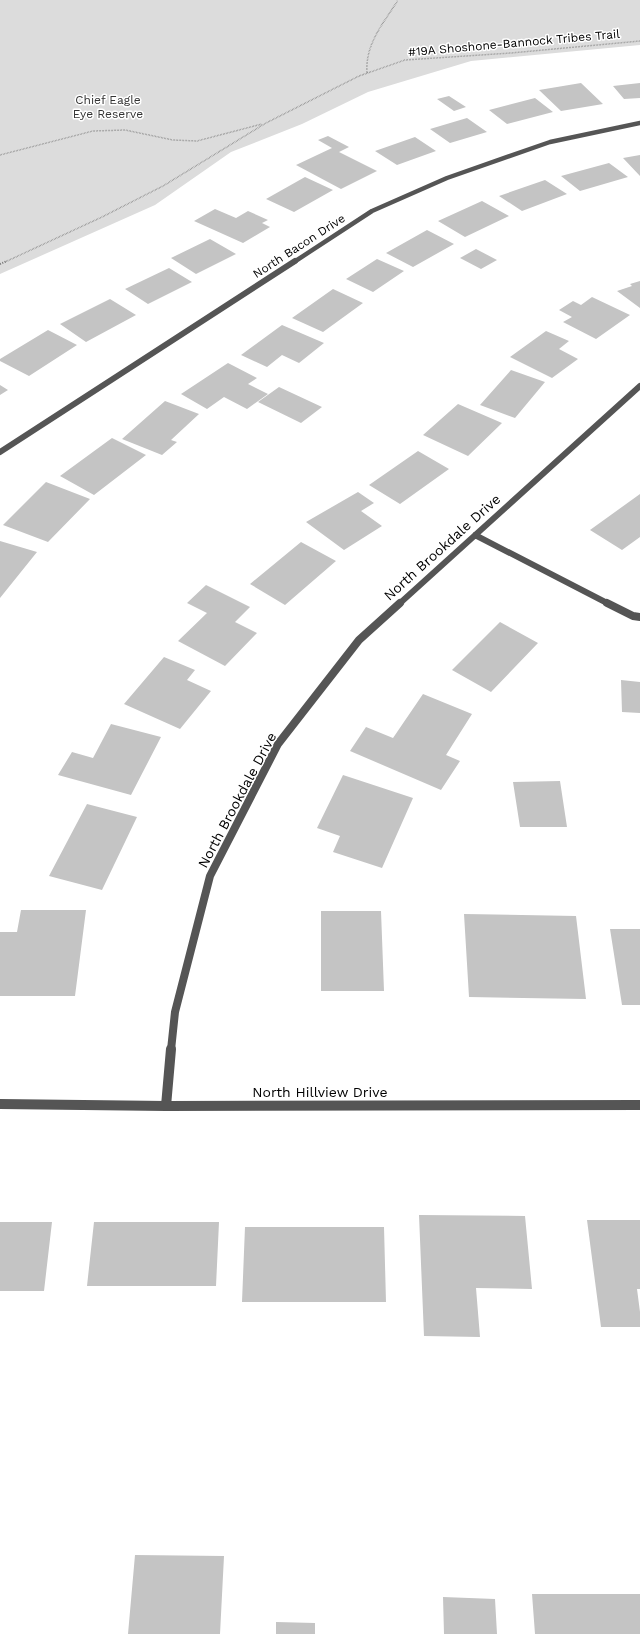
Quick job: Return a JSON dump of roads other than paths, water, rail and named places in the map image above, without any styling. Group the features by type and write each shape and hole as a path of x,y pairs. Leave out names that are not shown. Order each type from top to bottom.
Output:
{"street":[{"name":"North Bacon Drive","path":"0,452 372,211 447,178 550,142 640,123"},
{"name":"North Brookdale Drive","path":"166,1106 175,1012 210,876 278,744 359,640 640,386"},
{"path":"475,535 633,616 640,617"},
{"name":"North Hillview Drive","path":"0,1104 166,1106 640,1105"}],"park label":[{"name":"Chief Eagle Eye Reserve","path":"108,107"}]}
